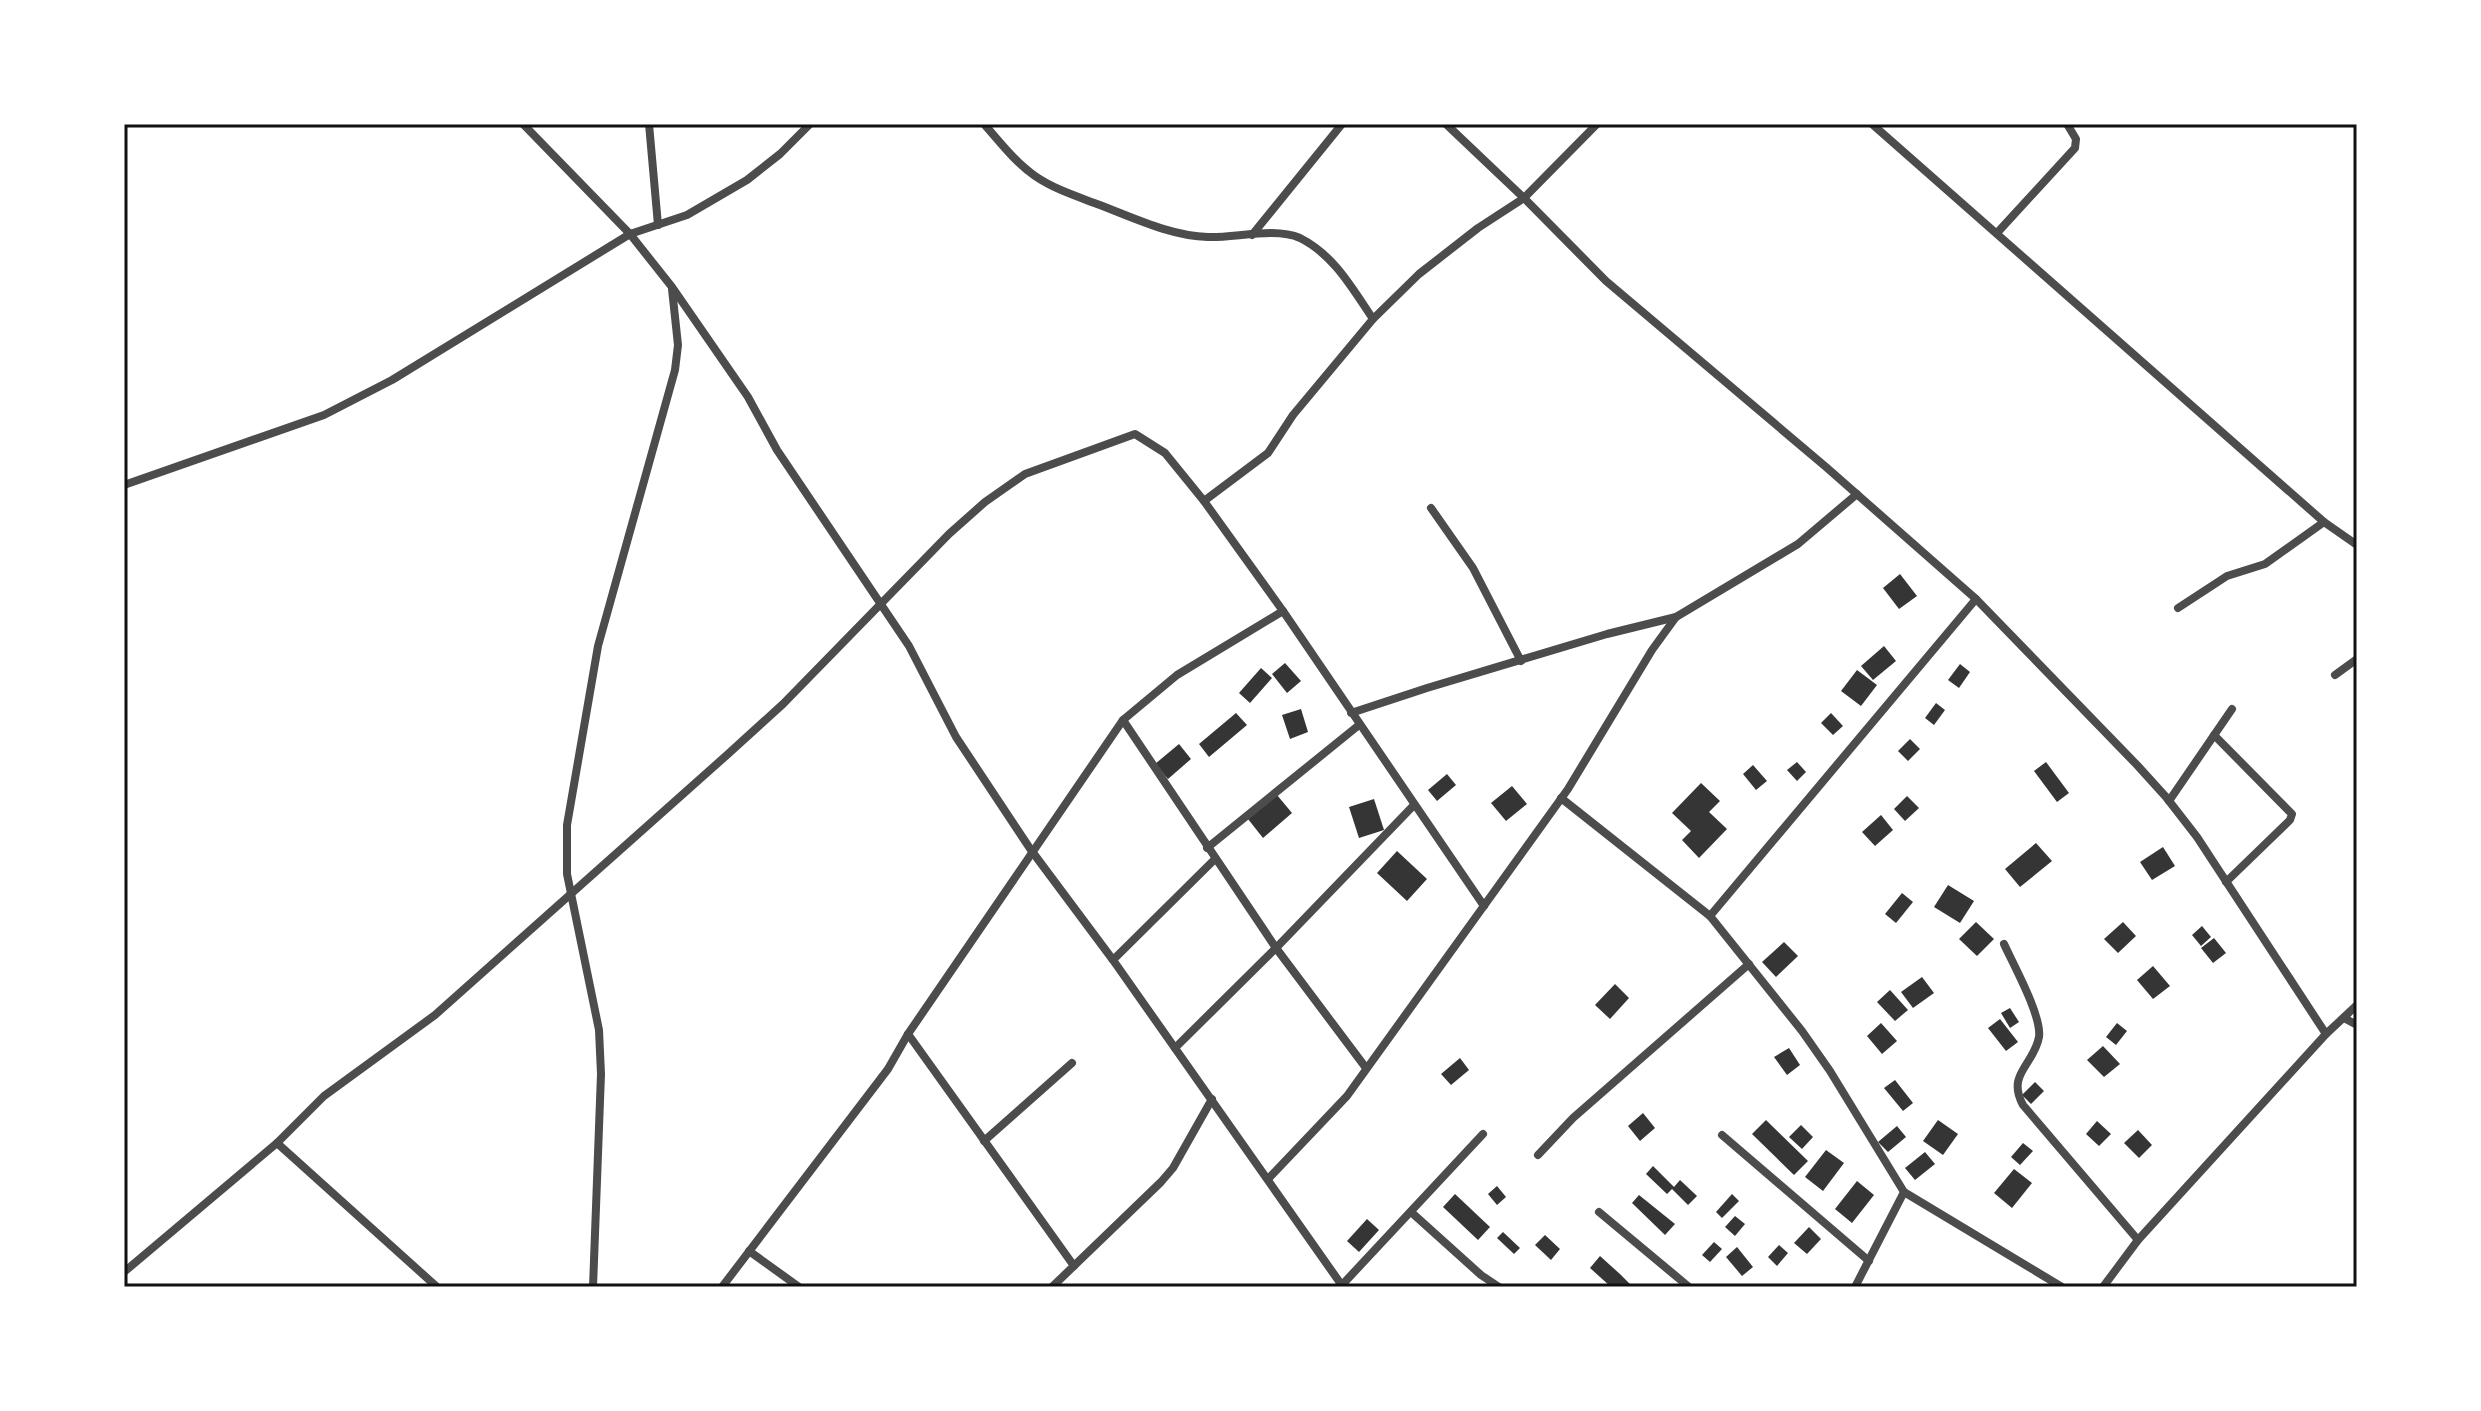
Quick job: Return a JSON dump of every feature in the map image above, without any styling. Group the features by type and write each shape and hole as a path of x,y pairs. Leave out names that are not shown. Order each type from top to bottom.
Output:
{"street":[{"path":"523,124 630,234 672,287 748,397 777,450 909,646 956,737 1031,850 1113,960 1343,1286 1483,1134"},
{"path":"649,124 658,225"},
{"path":"124,485 324,415 392,380 630,234 687,215 747,180 780,154 810,124"},
{"path":"984,124 1037,178 1156,227 1205,237 1281,233 1298,237 1324,254 1339,269 1373,319"},
{"path":"1252,235 1342,124"},
{"path":"1446,124 1606,281 1976,599 2137,765 2169,801 2226,882 2326,1034"},
{"path":"1204,501 1268,453 1293,415 1373,319 1419,274 1478,228 1524,198 1597,124"},
{"path":"1872,124 2324,522 2357,545"},
{"path":"1997,233 2075,148 2076,139 2067,124"},
{"path":"593,1287 601,1074 599,1030 567,874 567,825 598,646 675,370 678,345 672,287"},
{"path":"124,1272 277,1143 324,1096 435,1015 571,894 783,704 949,534 985,502 1025,474 1130,434 1141,436 1165,453 1204,501 1283,611 1484,906"},
{"path":"1351,713 1607,634 1676,617 1798,544 1857,494"},
{"path":"1431,508 1473,568 1521,661"},
{"path":"2178,608 2227,576 2265,564 2324,522"},
{"path":"1710,916 1976,599"},
{"path":"722,1287 888,1069 1031,850 1123,720 1177,675 1283,611"},
{"path":"1269,1178 1326,1119 1484,906 1561,798 1652,650 1676,617"},
{"path":"2335,675 2357,659"},
{"path":"2169,801 2232,709"},
{"path":"1123,720 1276,948 1366,1068"},
{"path":"1207,848 1359,725"},
{"path":"2214,735 2292,814 2290,820 2226,882"},
{"path":"1561,798 1710,916 1830,1071 1904,1192 2062,1287"},
{"path":"1175,1048 1414,805"},
{"path":"1113,960 1215,859"},
{"path":"2004,944 2037,1018 2039,1037 2016,1092 2023,1105 2138,1240"},
{"path":"1538,1155 1573,1118 1749,964"},
{"path":"2103,1287 2138,1240 2326,1034 2357,1005"},
{"path":"2344,1018 2357,1025"},
{"path":"908,1034 1074,1266"},
{"path":"984,1141 1072,1063"},
{"path":"1052,1287 1173,1168 1212,1099"},
{"path":"1722,1135 1869,1261"},
{"path":"277,1143 437,1287"},
{"path":"1855,1287 1904,1192"},
{"path":"1411,1212 1481,1275 1499,1287"},
{"path":"1599,1212 1689,1287"},
{"path":"749,1251 799,1287"}],"building":[{"path":"1900,574 1917,596 1899,609 1883,588"},
{"path":"1884,646 1896,661 1873,680 1861,666"},
{"path":"1285,663 1301,681 1287,693 1272,674"},
{"path":"1960,664 1970,672 1959,688 1948,680"},
{"path":"1261,668 1272,678 1250,703 1239,693"},
{"path":"1857,670 1877,685 1861,706 1841,691"},
{"path":"1936,703 1945,710 1934,725 1925,718"},
{"path":"1301,709 1308,732 1290,739 1282,715"},
{"path":"1236,713 1247,725 1209,757 1199,744"},
{"path":"1831,713 1843,726 1833,735 1821,723"},
{"path":"1910,739 1920,749 1908,761 1898,751"},
{"path":"1179,744 1191,759 1168,779 1155,764"},
{"path":"1797,762 1806,772 1797,781 1787,770"},
{"path":"2046,762 2069,793 2057,802 2034,771"},
{"path":"1753,765 1767,781 1756,790 1743,774"},
{"path":"1447,774 1456,785 1437,801 1428,790"},
{"path":"1701,783 1720,801 1709,812 1727,829 1699,858 1682,840 1691,831 1672,813"},
{"path":"1512,786 1527,804 1506,821 1491,803"},
{"path":"1277,795 1292,813 1263,838 1248,819"},
{"path":"1907,796 1919,808 1905,821 1894,809"},
{"path":"1374,799 1384,830 1359,838 1349,807"},
{"path":"1881,815 1893,830 1875,846 1862,832"},
{"path":"2036,843 2052,861 2020,887 2005,869"},
{"path":"2163,847 2175,866 2152,880 2140,862"},
{"path":"1397,851 1427,879 1407,901 1377,873"},
{"path":"1948,885 1974,901 1960,923 1934,907"},
{"path":"1902,893 1913,902 1896,923 1885,914"},
{"path":"1976,922 1994,939 1977,956 1959,939"},
{"path":"2123,922 2136,936 2118,953 2104,939"},
{"path":"2202,926 2211,937 2201,946 2192,935"},
{"path":"2214,938 2226,953 2213,963 2201,948"},
{"path":"1784,942 1798,956 1776,977 1762,962"},
{"path":"2153,966 2170,986 2153,999 2137,980"},
{"path":"1922,977 1934,993 1913,1008 1901,992"},
{"path":"1615,984 1629,998 1610,1019 1595,1005"},
{"path":"1890,990 1908,1010 1895,1021 1877,1002"},
{"path":"2010,1008 2019,1022 2010,1028 2001,1013"},
{"path":"2000,1019 2018,1042 2006,1051 1988,1028"},
{"path":"1881,1023 1897,1041 1882,1054 1867,1036"},
{"path":"2117,1023 2127,1031 2116,1045 2106,1037"},
{"path":"2103,1046 2120,1064 2104,1077 2087,1060"},
{"path":"1789,1048 1800,1065 1787,1075 1774,1057"},
{"path":"1460,1058 1469,1070 1451,1085 1441,1074"},
{"path":"1895,1080 1913,1103 1903,1111 1884,1088"},
{"path":"2035,1082 2044,1091 2031,1104 2022,1095"},
{"path":"1643,1113 1655,1128 1640,1141 1628,1126"},
{"path":"1766,1120 1808,1161 1794,1175 1752,1134"},
{"path":"1938,1120 1958,1134 1943,1155 1923,1141"},
{"path":"2097,1121 2111,1134 2099,1146 2086,1134"},
{"path":"1801,1125 1813,1137 1802,1149 1789,1137"},
{"path":"1897,1126 1906,1137 1888,1152 1878,1142"},
{"path":"2138,1130 2152,1145 2139,1158 2124,1143"},
{"path":"2023,1143 2033,1151 2020,1165 2011,1157"},
{"path":"1826,1150 1844,1163 1823,1191 1805,1177"},
{"path":"1925,1152 1935,1164 1915,1180 1905,1168"},
{"path":"1653,1166 1674,1187 1680,1180 1697,1196 1688,1205 1672,1189 1667,1194 1646,1174"},
{"path":"2014,1169 2032,1183 2012,1208 1994,1193"},
{"path":"1857,1181 1874,1195 1852,1223 1835,1209"},
{"path":"1497,1186 1506,1197 1497,1205 1488,1194"},
{"path":"1455,1194 1490,1227 1478,1240 1443,1207"},
{"path":"1732,1194 1739,1201 1722,1218 1716,1212"},
{"path":"1639,1195 1675,1224 1665,1235 1632,1203"},
{"path":"1735,1216 1745,1224 1735,1236 1725,1227"},
{"path":"1367,1219 1379,1230 1359,1252 1347,1241"},
{"path":"1809,1227 1821,1239 1807,1254 1794,1243"},
{"path":"1503,1232 1520,1248 1514,1254 1497,1238"},
{"path":"1545,1235 1560,1249 1551,1260 1535,1245"},
{"path":"1714,1242 1722,1249 1710,1262 1702,1255"},
{"path":"1779,1245 1788,1253 1777,1266 1768,1257"},
{"path":"1737,1247 1753,1267 1742,1276 1726,1257"},
{"path":"1600,1256 1633,1287 1610,1286 1590,1268"}]}
